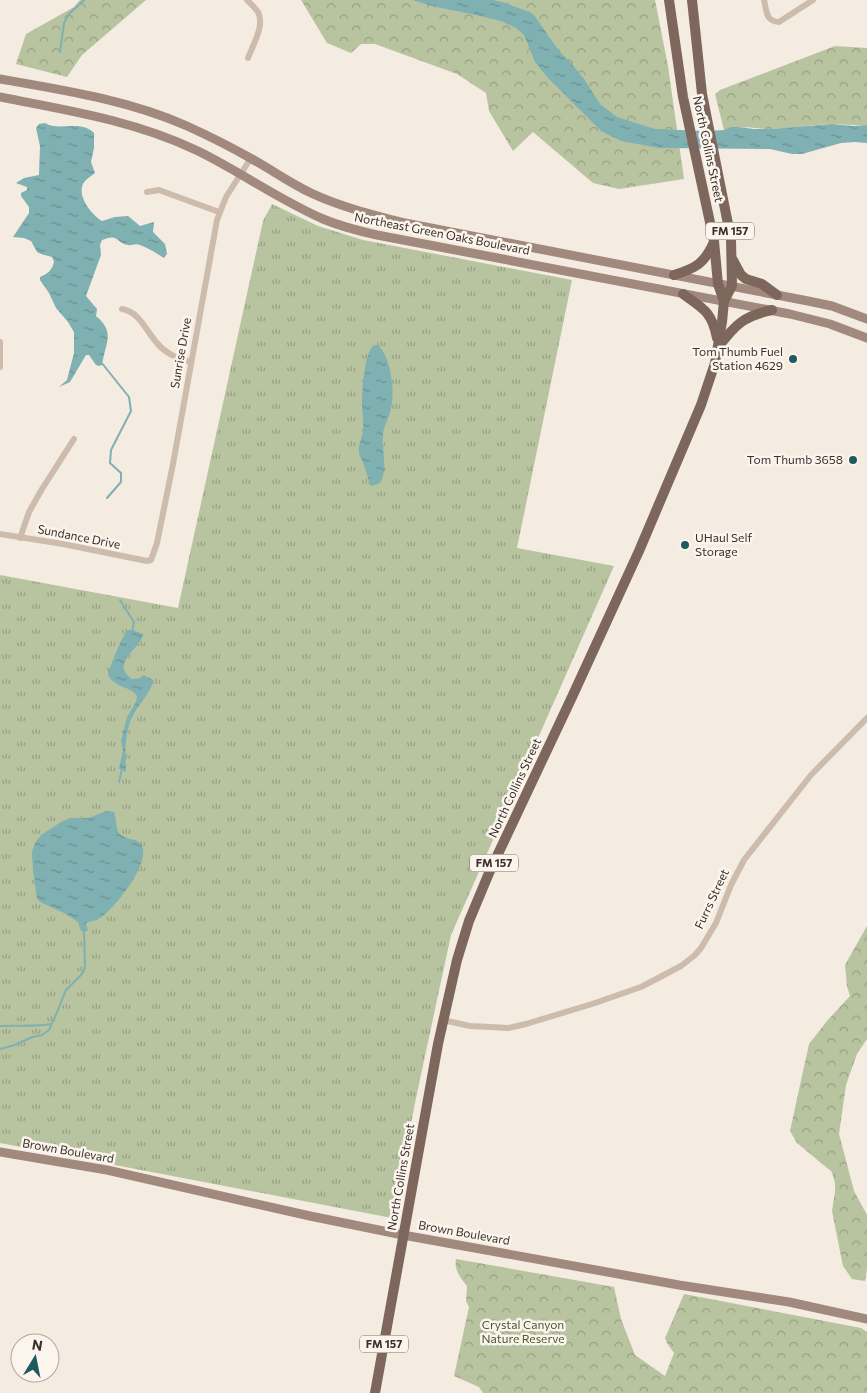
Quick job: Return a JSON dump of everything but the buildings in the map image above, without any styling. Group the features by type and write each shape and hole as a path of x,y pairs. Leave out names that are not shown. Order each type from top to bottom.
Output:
{"main road":[{"name":"North Collins Street","path":"669,0 684,97 714,242 718,284 724,302"},
{"name":"North Collins Street","path":"376,1393 443,1020 457,960 469,921 489,873 639,551 703,400 718,346 724,302 732,286 730,232 702,94 692,0"},
{"name":"Northeast Green Oaks Boulevard","path":"0,79 90,95 152,113 187,126 251,158 307,191 363,213 405,223 832,306 867,319"},
{"name":"Northeast Green Oaks Boulevard","path":"0,97 83,113 164,137 198,151 304,210 350,228 377,235 772,310 830,324 867,338"},
{"path":"674,275 693,269 709,254 714,242"},
{"path":"732,256 735,266 741,275 746,279 762,284 777,295"},
{"path":"578,274 581,257"},
{"path":"683,294 710,316 718,346"},
{"path":"718,346 735,325 759,313 772,310"},
{"name":"Brown Boulevard","path":"0,1152 106,1170 403,1235 675,1284 789,1302 867,1319"}],"street":[{"path":"247,0 258,12 260,20 260,28 248,58"},
{"path":"764,0 769,19 774,22 784,20 801,3 813,0"},
{"name":"Sunrise Drive","path":"152,559 173,464 215,228 226,197 251,158"},
{"path":"146,192 163,191 220,212"},
{"path":"122,309 136,315 165,351 176,358 190,362"},
{"path":"0,342 0,367"},
{"path":"20,538 29,512 74,439"},
{"name":"Sundance Drive","path":"0,534 63,544 147,562 152,559"},
{"name":"Furrs Street","path":"443,1020 470,1026 508,1028 526,1024 641,987 681,966 701,948 716,923 731,885 744,860 812,775 867,718"}],"green space":[{"path":"80,0 146,0 82,55 67,77 16,64 26,34 74,7"},
{"path":"301,0 655,0 668,66 684,179 619,189 593,183 533,132 513,151 489,111 486,93 457,74 375,44 361,44 351,53 327,43"},
{"path":"835,46 867,48 867,125 832,124 770,129 740,127 724,130 715,94 720,90"},
{"path":"272,204 318,226 363,240 572,280 517,548 614,566 451,935 392,1218 0,1143 0,575 178,608 263,221"},
{"path":"867,926 867,1039 857,1054 846,1085 839,1134 854,1191 867,1215 867,1268 865,1281 852,1279 843,1266 832,1211 835,1183 832,1172 797,1143 790,1131 809,1044 850,996 845,965"},
{"name":"Crystal Canyon Nature Reserve","path":"456,1259 614,1287 621,1319 635,1355 665,1376 674,1353 665,1338 684,1294 861,1328 867,1332 867,1393 483,1393 479,1387 454,1376 469,1307 466,1301 467,1286 457,1270"}],"water":[{"path":"412,0 493,0 530,12 559,51 584,79 600,104 617,117 655,129 707,131 724,130 731,127 771,129 832,124 867,125 867,143 841,143 802,154 792,154 770,149 659,148 621,141 601,131 548,78 535,62 524,35 516,28 501,21"},
{"path":"45,123 57,126 82,127 94,133 94,148 91,162 95,173 85,181 82,189 86,205 102,221 128,216 140,226 154,222 153,232 165,244 167,254 164,258 143,246 124,244 111,237 102,240 100,245 101,255 86,296 97,309 96,316 106,328 108,339 102,365 96,365 89,355 86,355 70,382 59,387 67,380 74,353 74,332 56,308 40,280 40,277 51,269 54,261 52,257 37,252 31,241 13,237 29,213 29,207 21,196 21,193 27,190 27,187 16,183 24,178 39,175 40,146 36,128 39,124"},
{"path":"374,345 379,346 389,367 392,401 383,434 383,477 380,483 372,486 359,455 359,449 363,432 362,399 364,373 368,356"},
{"path":"128,630 143,634 141,640 125,662 126,673 132,679 140,678 143,675 152,679 153,683 129,725 127,732 126,772 119,769 123,750 121,741 127,717 136,702 137,696 134,692 110,679 108,674 114,657"},
{"path":"106,811 114,812 117,829 120,834 141,844 143,852 141,862 137,873 121,897 104,915 97,920 86,923 88,931 81,931 78,922 37,899 32,852 35,843 41,835 61,822 70,818 89,818"}],"waterway":[{"path":"60,52 64,23 69,14 84,0"},
{"path":"101,362 129,397 131,411 111,450 110,463 121,473 121,482 107,498"},
{"path":"120,600 134,622 132,632"},
{"path":"119,782 122,769"},
{"path":"0,1049 42,1035 49,1030 66,990 82,974 85,967 84,929"},
{"path":"0,1026 51,1024"}],"place":[{"name":"Tom Thumb Fuel Station 4629","path":"793,359"},
{"name":"Tom Thumb 3658","path":"853,460"},
{"name":"UHaul Self Storage","path":"685,545"}]}
